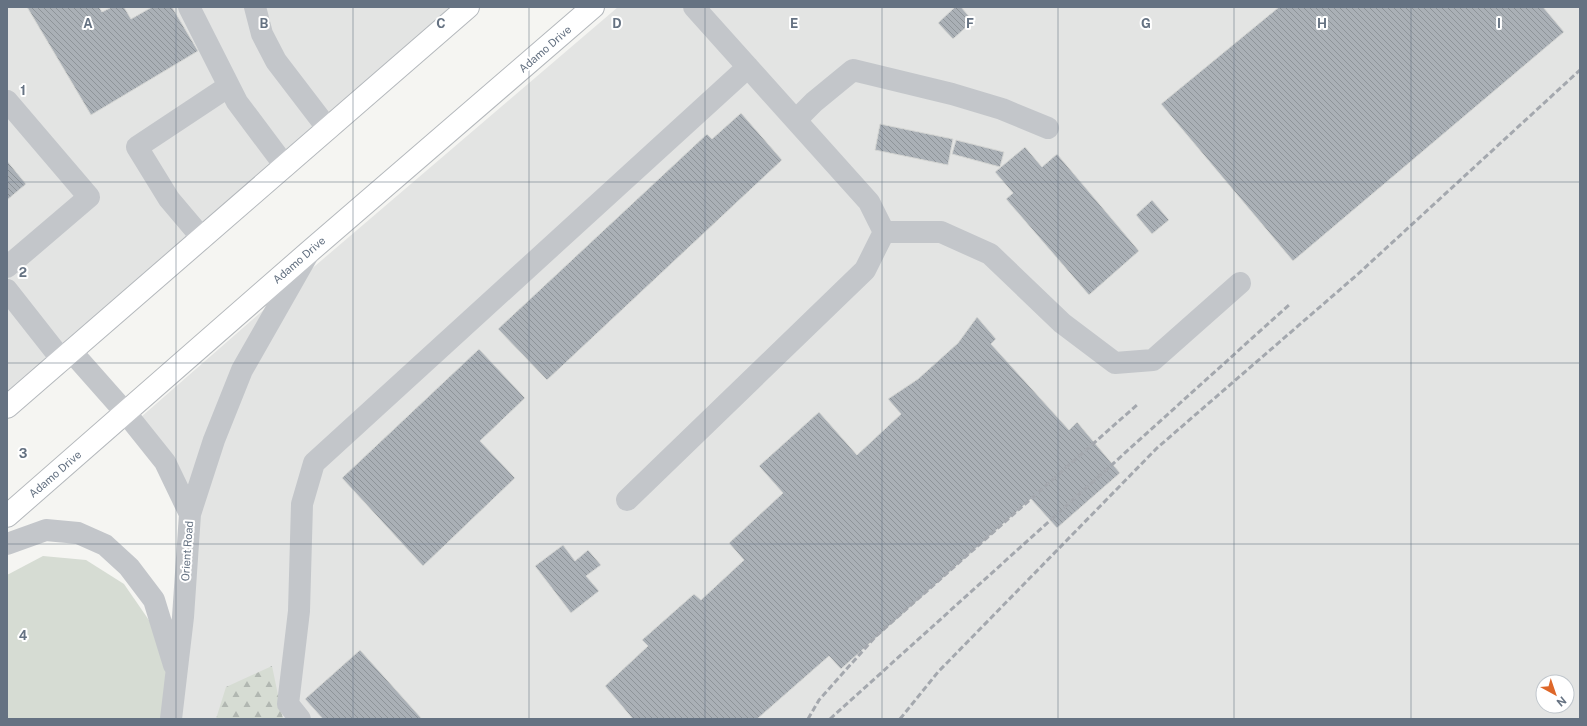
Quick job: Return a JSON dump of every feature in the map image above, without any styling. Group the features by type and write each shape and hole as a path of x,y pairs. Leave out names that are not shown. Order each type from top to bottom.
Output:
{"main road":[{"path":"7,407 468,7"},
{"name":"Adamo Drive","path":"7,516 310,251 593,7"}],"street":[{"path":"189,7 237,102 285,166"},
{"path":"255,7 262,34 276,61 328,128"},
{"path":"694,7 870,202 884,232"},
{"path":"291,714 299,611 302,504 314,463 748,67"},
{"path":"796,120 814,102 853,70 952,94 1002,109 1048,128"},
{"path":"202,238 169,199 137,146 229,86"},
{"path":"7,101 89,197 7,267"},
{"path":"884,232 941,232 990,254 1062,323 1115,363 1153,360 1240,283"},
{"path":"627,500 865,270 884,232"},
{"path":"190,514 214,440 242,370 310,251"},
{"name":"Orient Road","path":"7,290 66,356 125,412 165,462 190,514 183,617 171,719"},
{"path":"7,544 46,530 78,533 105,545 130,567 154,600 176,674"}],"shaded area":[{"path":"7,7 469,7 7,407"},
{"path":"618,7 1580,7 1580,719 179,719 191,498 141,417 267,307"}],"green space":[{"path":"43,556 86,560 124,584 164,642 170,682 167,719 7,719 7,575"},
{"path":"272,666 283,719 216,719 226,687"}],"building":[{"path":"27,7 99,7 102,12 112,7 124,7 131,19 152,7 172,7 198,51 91,115"},
{"path":"955,7 961,7 973,21 953,39 938,23"},
{"path":"1279,7 1543,7 1564,32 1293,261 1161,104"},
{"path":"741,113 782,160 547,380 498,329 707,134 712,139"},
{"path":"880,124 953,139 948,165 875,150"},
{"path":"956,140 1004,152 1000,167 952,154"},
{"path":"1025,147 1042,167 1057,154 1139,251 1089,295 1006,199 1013,193 995,172"},
{"path":"7,161 26,184 7,200"},
{"path":"1152,200 1169,220 1152,234 1136,215"},
{"path":"977,317 996,339 991,344 1069,430 1077,422 1120,473 1057,528 1031,499 841,669 829,656 757,719 633,719 605,686 648,646 642,640 694,594 701,600 744,560 729,543 783,493 759,466 819,412 857,455 901,414 888,399 918,379 958,343"},
{"path":"479,349 525,398 480,441 515,478 423,566 342,478"},
{"path":"563,545 575,561 588,550 601,565 586,576 599,591 571,613 535,566"},
{"path":"360,650 422,719 323,719 305,699"}],"railway":[{"path":"900,719 938,672 1157,448 1358,274 1580,70"},
{"path":"830,719 1290,304"},
{"path":"808,719 819,700 876,636 1138,404"}]}
